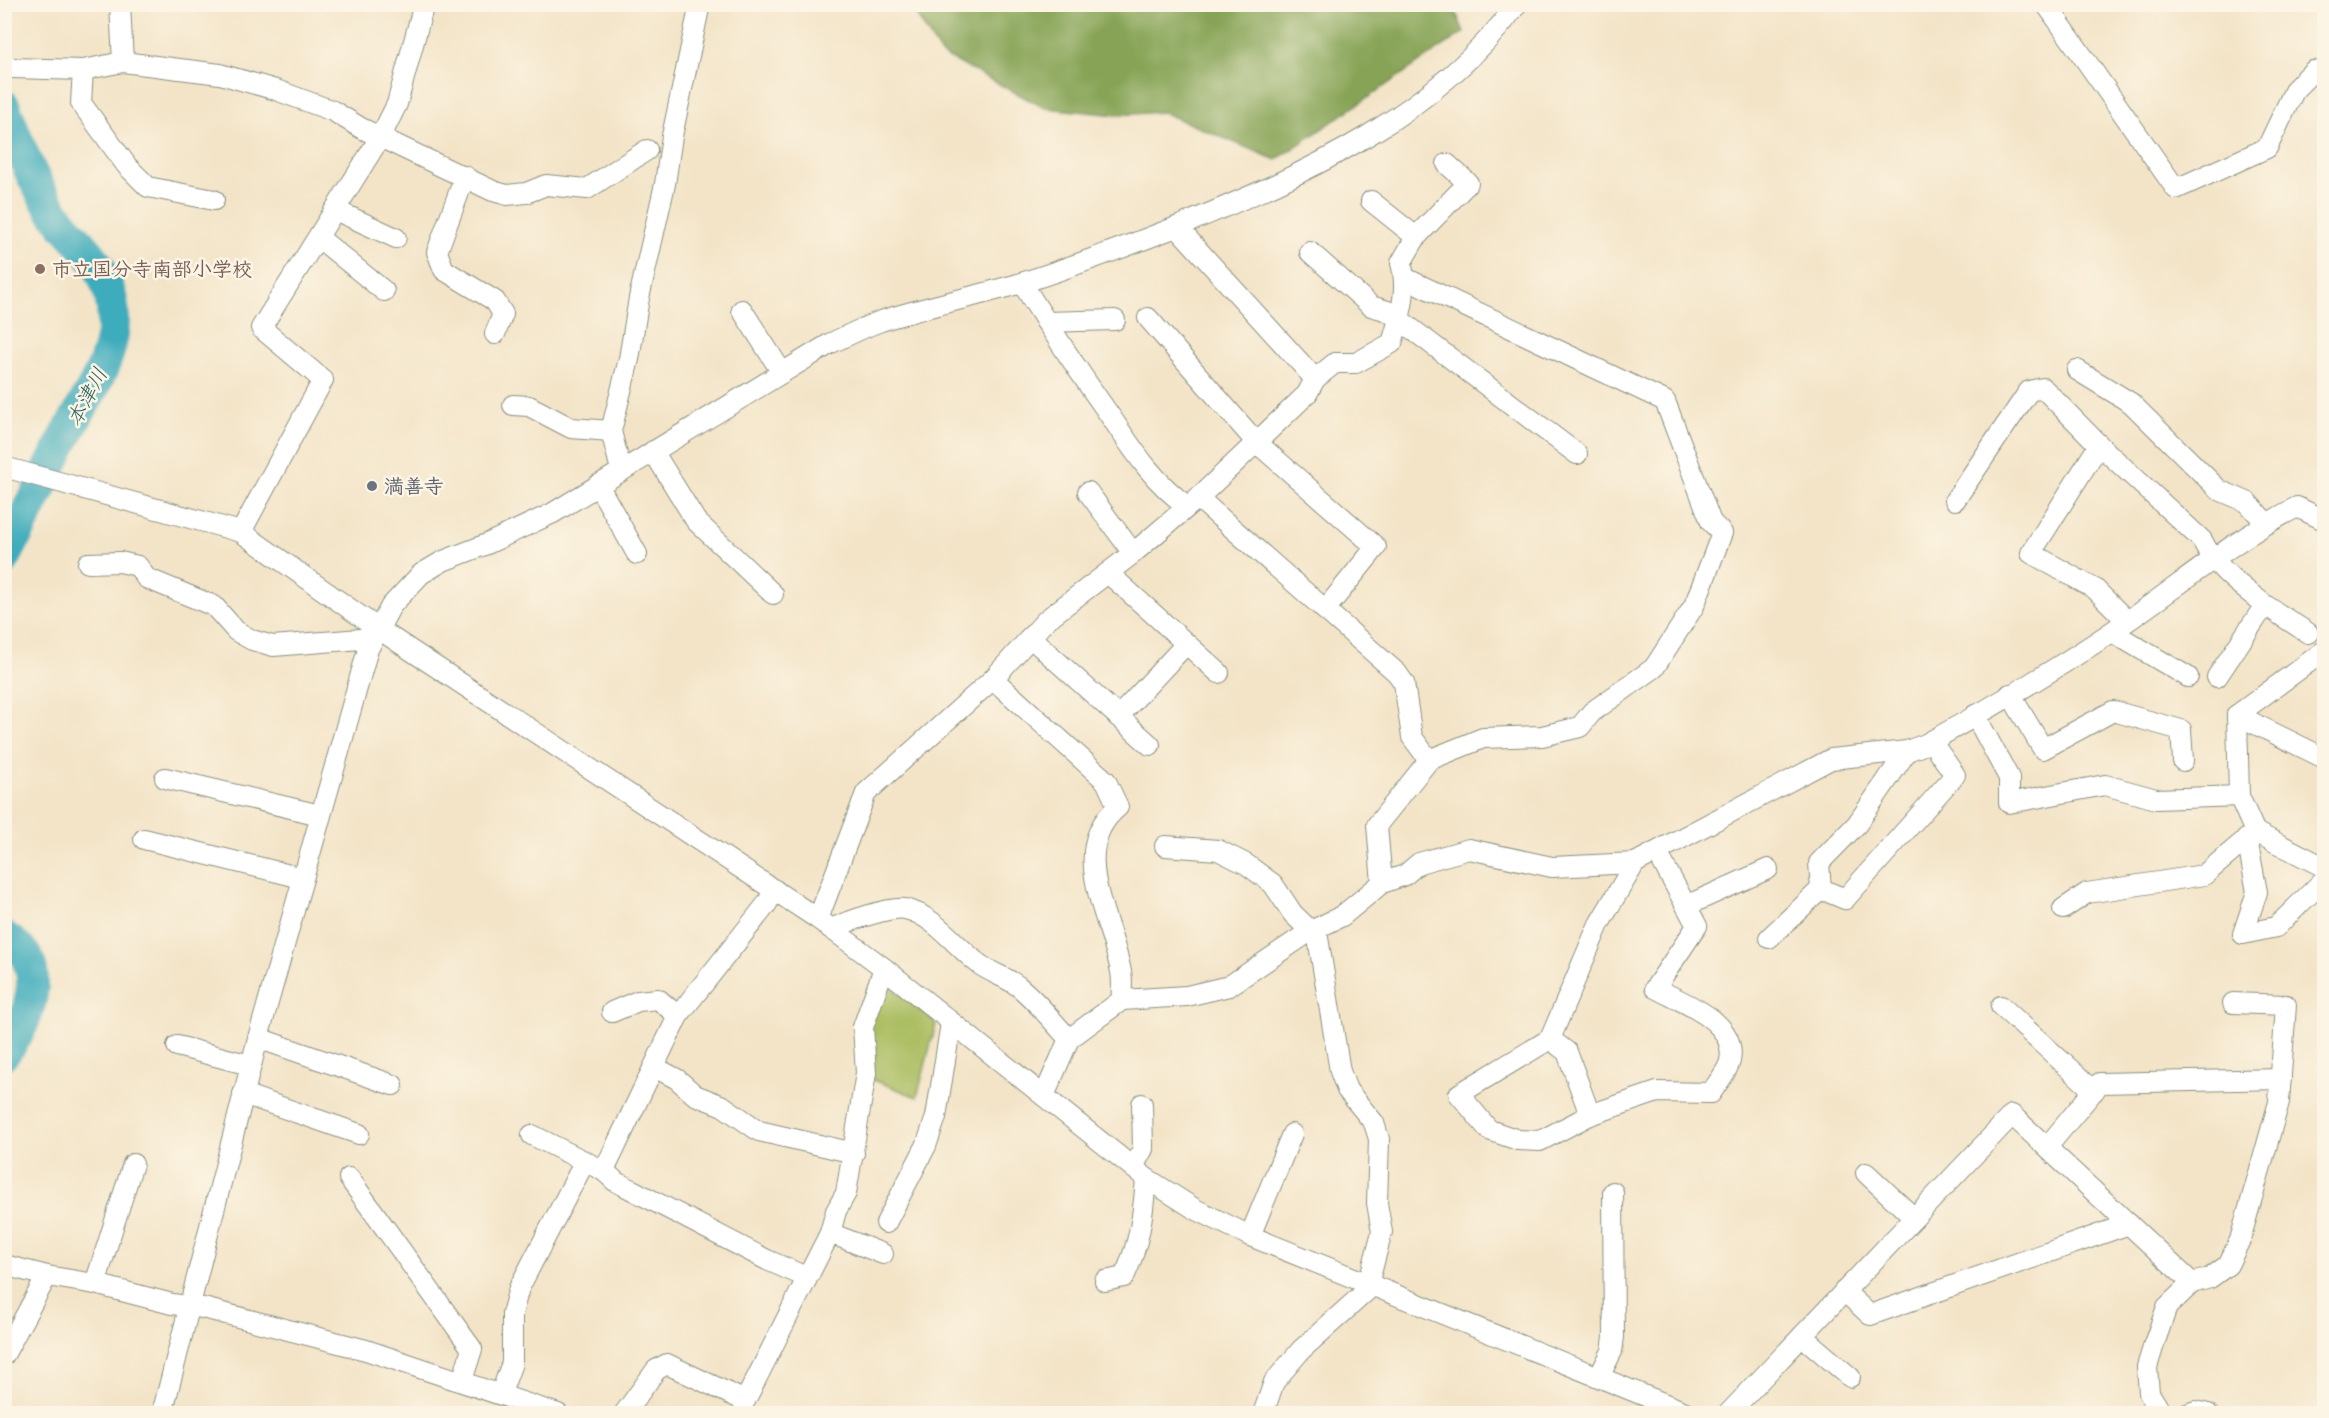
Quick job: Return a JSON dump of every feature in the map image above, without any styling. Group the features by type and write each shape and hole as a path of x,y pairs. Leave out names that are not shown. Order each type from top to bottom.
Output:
{"street":[{"path":"120,4 123,63"},
{"path":"240,531 323,380 261,328 381,136 397,104 424,4"},
{"path":"621,470 611,431 629,359 639,298 665,184 672,136 700,4"},
{"path":"162,1413 250,1065 302,878 375,633 391,606 421,574 443,561 554,513 781,371 831,343 880,322 1022,283 1114,252 1265,191 1395,119 1429,94 1484,44 1517,4"},
{"path":"2046,4 2176,189 2267,148 2295,89 2313,71 2325,73"},
{"path":"12,68 83,70 123,63 219,74 276,90 333,111 493,191 507,195 526,193 546,185 587,189 647,150"},
{"path":"83,70 81,103 127,166 148,187 214,200"},
{"path":"825,924 866,793 993,679 1046,620 1133,553 1192,502 1307,394 1315,379 1335,363 1356,363 1377,354 1392,343 1399,320 1406,278 1401,263 1416,237 1468,183 1447,164"},
{"path":"465,176 437,252 444,270 495,301 503,314 495,334"},
{"path":"1371,201 1416,237"},
{"path":"335,210 396,238"},
{"path":"1177,227 1315,379"},
{"path":"319,238 384,291"},
{"path":"1310,252 1371,306 1389,311 1577,454"},
{"path":"1382,883 1377,825 1429,759 1483,738 1542,736 1580,727 1592,712 1654,668 1694,606 1722,533 1711,522 1665,401 1406,278"},
{"path":"1022,283 1071,362 1164,489 1192,502 1325,610 1397,673 1404,683 1412,737 1429,759"},
{"path":"742,310 781,371"},
{"path":"1148,318 1256,442 1376,547 1325,610"},
{"path":"1046,322 1115,320"},
{"path":"2076,370 2131,403 2219,490 2247,502 2266,523"},
{"path":"1955,500 2029,391 2043,387 2097,443 2202,540 2211,559 2229,578 2308,633"},
{"path":"513,405 529,406 571,428 611,431"},
{"path":"2097,443 2100,445 2031,553 2095,589 2120,626 2188,677"},
{"path":"653,451 696,521 773,594"},
{"path":"4,467 240,531 375,633 825,924 884,968 1139,1173 1195,1209 1250,1236 1690,1413"},
{"path":"597,485 637,554"},
{"path":"1088,492 1133,553"},
{"path":"1044,1096 1069,1039 1122,1000 1187,996 1229,986 1309,932 1342,916 1382,883 1405,875 1419,863 1470,849 1552,867 1635,863 1831,759 1906,751 1931,741 2120,626 2211,559 2266,523 2297,507 2325,520"},
{"path":"88,563 120,562 138,566 146,578 214,606 236,631 273,646 305,646 375,633"},
{"path":"1108,573 1219,673"},
{"path":"2217,677 2265,605"},
{"path":"1030,637 1150,745"},
{"path":"1118,717 1186,644"},
{"path":"2238,715 2323,654"},
{"path":"993,679 1106,781 1118,807 1104,818 1094,844 1092,866 1121,973 1122,1000"},
{"path":"2010,694 2043,749 2113,711 2181,730 2183,761"},
{"path":"1975,715 2009,778 2009,803 2105,785 2156,799 2239,796"},
{"path":"2238,715 2325,758"},
{"path":"2238,715 2239,796 2251,835 2257,892 2243,934 2276,927 2325,880"},
{"path":"1821,889 1845,899 1955,775 1931,741"},
{"path":"1769,938 1821,889 1820,863 1857,824 1906,751"},
{"path":"165,778 321,815"},
{"path":"2251,835 2325,867"},
{"path":"2063,909 2087,893 2204,875 2251,835"},
{"path":"144,839 302,878"},
{"path":"1166,846 1218,850 1246,864 1273,884 1293,915 1318,938 1340,1071 1347,1090 1374,1123 1379,1139 1377,1203 1382,1232 1370,1276 1372,1286"},
{"path":"1635,863 1599,924 1550,1039 1459,1094 1489,1130 1518,1140 1540,1141 1590,1115 1657,1092 1711,1093 1730,1062 1731,1048 1726,1033 1718,1023 1655,988 1697,926 1688,905 1657,852"},
{"path":"1688,905 1768,869"},
{"path":"604,1171 678,1016 766,905 775,890"},
{"path":"825,924 871,917 886,910 906,909 928,920 980,965 1021,988 1069,1039"},
{"path":"624,1413 656,1370 667,1364 745,1401 830,1233 836,1211 846,1193 866,1073 863,1027 884,968"},
{"path":"612,1012 638,1001 658,999 678,1016"},
{"path":"2162,1413 2149,1393 2147,1367 2166,1307 2192,1283 2210,1278 2228,1265 2236,1248 2279,1102 2286,1005 2233,1003"},
{"path":"2001,1006 2094,1091"},
{"path":"886,1223 926,1146 936,1117 951,1023"},
{"path":"258,1038 393,1085"},
{"path":"1550,1039 1567,1052 1590,1115"},
{"path":"177,1046 250,1065"},
{"path":"654,1067 677,1079 695,1095 723,1106 759,1131 854,1153"},
{"path":"2047,1147 2100,1083 2281,1078"},
{"path":"243,1094 359,1134"},
{"path":"1105,1281 1124,1277 1141,1232 1139,1173 1143,1149 1142,1104"},
{"path":"1728,1413 2012,1115 2192,1283"},
{"path":"1250,1236 1292,1134"},
{"path":"532,1135 604,1171 615,1180 729,1241 806,1277"},
{"path":"501,1393 512,1363 512,1314 519,1288 585,1161"},
{"path":"95,1284 133,1164"},
{"path":"1866,1173 1914,1218"},
{"path":"349,1178 472,1349 462,1381"},
{"path":"1599,1377 1612,1351 1614,1337 1613,1192"},
{"path":"1845,1291 1870,1315 2129,1224"},
{"path":"830,1233 883,1254"},
{"path":"4,1265 189,1306 366,1350 501,1393 538,1410 558,1413"},
{"path":"4,1355 47,1276"},
{"path":"1263,1413 1274,1382 1301,1350 1372,1286"},
{"path":"1802,1336 1850,1377"},
{"path":"2187,1413 2195,1411 2208,1413"}],"green space":[{"path":"910,5 1453,5 1464,32 1276,160 1162,112 1117,115 1045,108 941,54"},
{"path":"886,983 936,1023 917,1097 871,1079 867,1028"}],"waterway":[{"name":"本津川","path":"4,106 24,157 42,193 55,214 91,255 102,273 111,297 113,320 111,342 95,384 61,445 4,559"},
{"name":"本津川","path":"4,937 26,956 32,983 28,1009 18,1033 4,1053"}],"place":[{"name":"市立国分寺南部小学校","path":"40,269"},
{"name":"満善寺","path":"372,486"}]}
